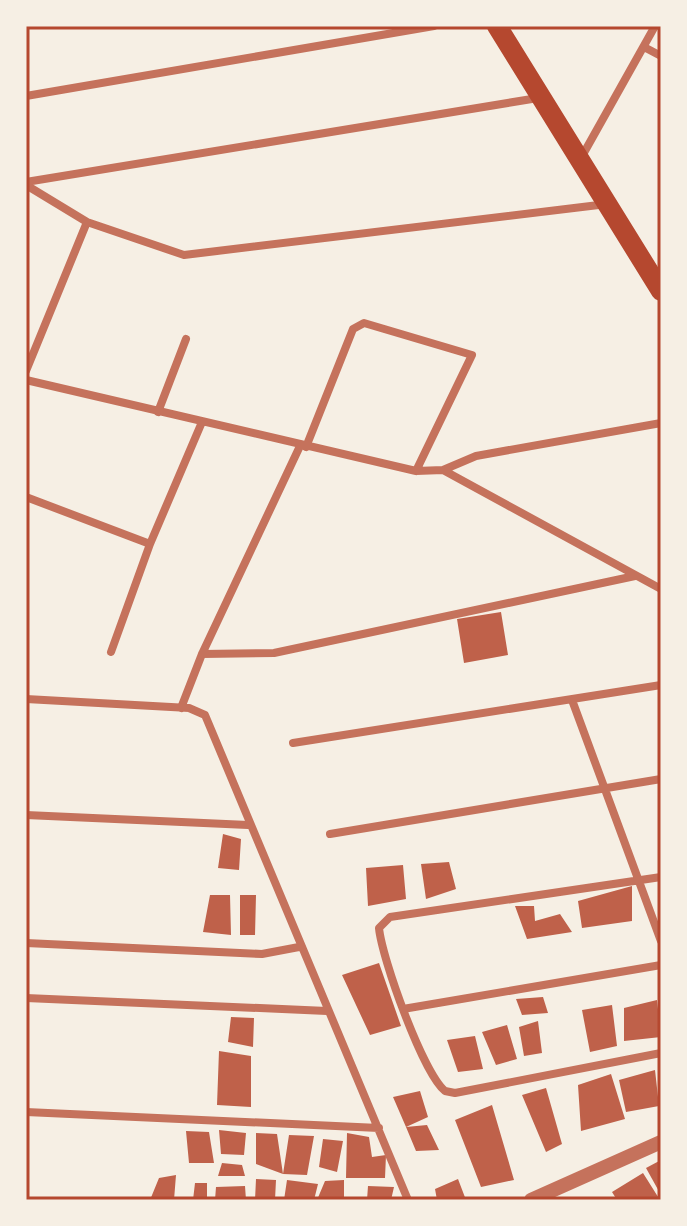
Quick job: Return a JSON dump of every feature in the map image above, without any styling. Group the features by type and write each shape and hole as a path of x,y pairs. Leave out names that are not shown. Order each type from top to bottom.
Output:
{"main road":[{"path":"497,26 661,291"}],"street":[{"path":"26,96 434,26"},
{"path":"580,160 655,26"},
{"path":"644,47 661,56"},
{"path":"26,184 541,98"},
{"path":"26,184 87,222 184,255 608,204"},
{"path":"26,371 87,222"},
{"path":"181,708 202,654 303,446 353,329 364,323 472,355 416,471"},
{"path":"158,412 186,339"},
{"path":"26,380 416,471 443,470 476,456 661,423"},
{"path":"111,652 150,544 202,422"},
{"path":"443,470 661,589"},
{"path":"26,497 150,544"},
{"path":"202,654 274,653 636,576"},
{"path":"293,743 661,685"},
{"path":"26,699 181,708 202,712 208,720 248,825 408,1200"},
{"path":"572,700 607,787 661,941"},
{"path":"330,834 661,779"},
{"path":"26,815 248,825"},
{"path":"661,877 384,920 379,934 403,1009 437,1085 455,1093 661,1053"},
{"path":"26,943 262,954 299,947"},
{"path":"403,1009 661,965"},
{"path":"26,998 327,1011"},
{"path":"26,1112 379,1128"},
{"path":"533,1200 661,1142"}],"building":[{"path":"501,612 508,655 464,663 457,619"},
{"path":"223,834 241,839 239,870 218,868"},
{"path":"449,862 456,889 426,899 421,864"},
{"path":"403,865 406,899 368,906 366,868"},
{"path":"632,886 632,921 582,928 578,901"},
{"path":"210,895 230,895 231,935 203,932"},
{"path":"240,895 256,895 255,935 240,935"},
{"path":"515,906 534,906 535,921 560,914 572,932 527,939"},
{"path":"379,963 401,1026 370,1035 342,975"},
{"path":"543,997 548,1013 522,1015 516,999"},
{"path":"657,1000 661,1037 624,1041 624,1008"},
{"path":"612,1005 617,1046 590,1052 582,1010"},
{"path":"231,1017 254,1018 253,1047 228,1042"},
{"path":"538,1021 542,1053 524,1056 519,1027"},
{"path":"507,1025 517,1059 496,1065 482,1032"},
{"path":"475,1036 483,1069 458,1072 447,1040"},
{"path":"219,1051 251,1056 251,1107 217,1105"},
{"path":"655,1070 659,1106 626,1112 619,1080"},
{"path":"611,1074 625,1119 581,1131 578,1085"},
{"path":"546,1088 562,1144 546,1152 522,1095"},
{"path":"420,1091 428,1117 406,1127 393,1097"},
{"path":"492,1105 514,1180 481,1187 455,1120"},
{"path":"427,1125 439,1150 416,1151 406,1127"},
{"path":"219,1130 246,1133 244,1155 221,1154"},
{"path":"186,1131 209,1132 214,1163 189,1163"},
{"path":"256,1133 277,1134 283,1174 256,1164"},
{"path":"347,1133 369,1137 372,1157 386,1155 385,1178 346,1178"},
{"path":"289,1135 314,1136 307,1175 283,1174"},
{"path":"323,1139 343,1141 337,1172 319,1167"},
{"path":"661,1160 661,1195 646,1168"},
{"path":"222,1163 242,1165 245,1176 218,1176"},
{"path":"643,1173 660,1200 617,1200 612,1192"},
{"path":"176,1175 174,1200 150,1200 159,1178"},
{"path":"256,1179 276,1180 275,1200 255,1200"},
{"path":"458,1179 466,1200 437,1200 435,1189"},
{"path":"287,1180 318,1184 314,1200 284,1200"},
{"path":"344,1180 344,1200 317,1200 325,1181"},
{"path":"195,1183 207,1183 207,1200 193,1200"},
{"path":"245,1186 246,1200 215,1200 216,1187"},
{"path":"368,1186 394,1187 391,1200 367,1200"}]}
